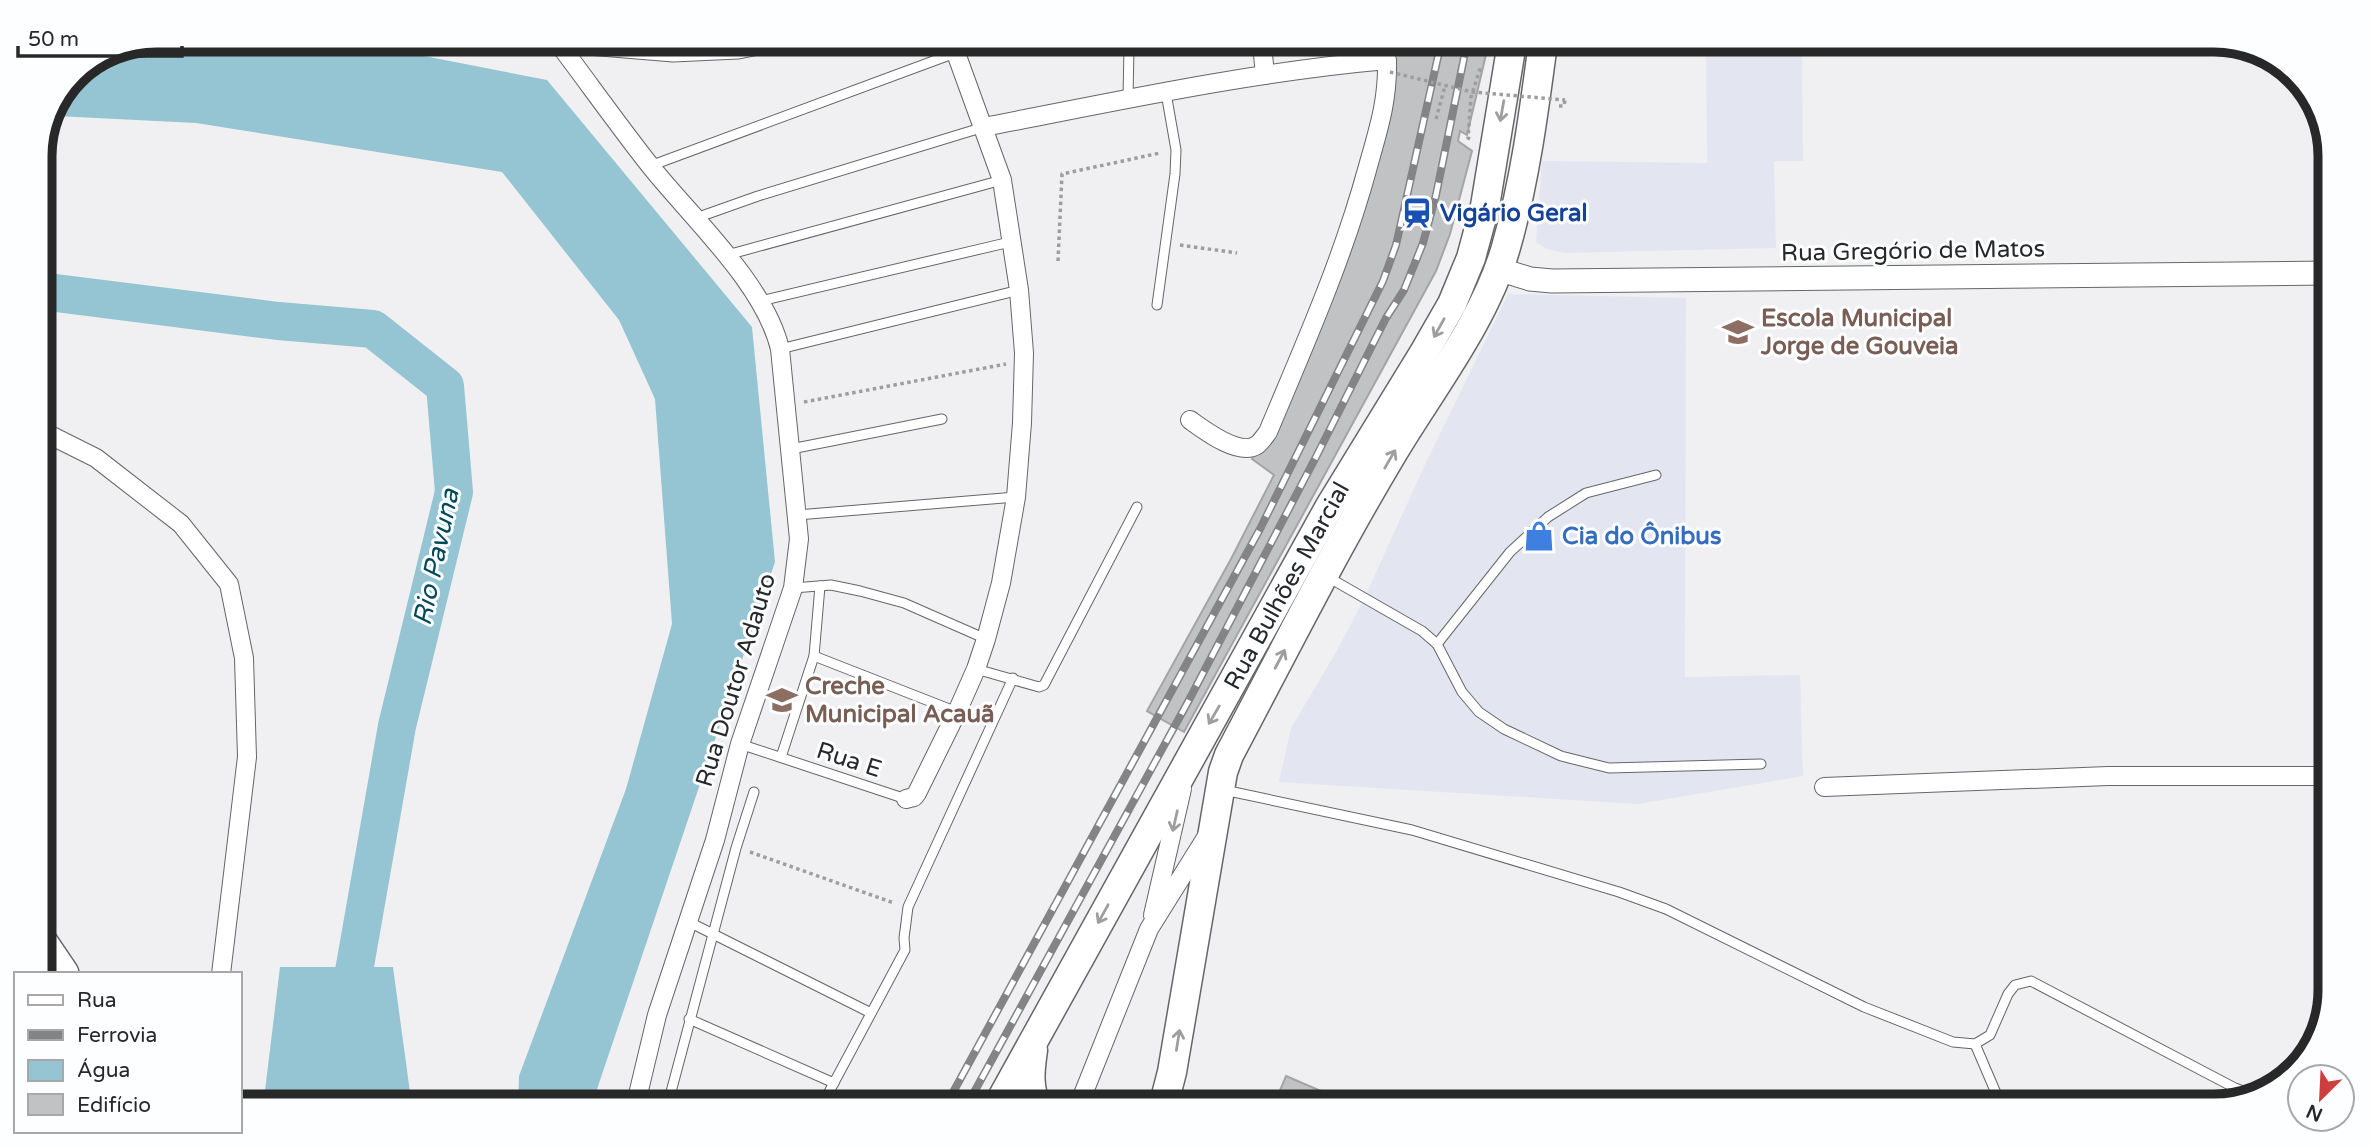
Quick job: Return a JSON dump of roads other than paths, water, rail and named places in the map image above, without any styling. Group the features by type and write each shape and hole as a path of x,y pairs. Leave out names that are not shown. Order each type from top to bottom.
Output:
{"main road":[{"name":"Rua Bulhões Marcial","path":"1166,1095 1219,789 1229,755 1330,506 1425,351 1462,282 1485,206 1511,52"},
{"name":"Rua Bulhões Marcial","path":"1004,1095 1191,755 1288,613 1325,576 1390,457 1455,354 1498,269 1506,247 1525,162 1542,52"},
{"path":"1032,1095 1029,1074 1035,1037"}],"street":[{"name":"Rua Doutor Adauto","path":"565,52 650,166 726,256 760,301 775,329 780,349 799,539 793,588 740,744 715,840 657,1015 638,1095"},
{"path":"906,799 914,797 976,669 1000,583 1020,474 1024,360 1019,290 1002,180 955,52"},
{"path":"1263,52 1265,75"},
{"path":"984,127 1316,66 1387,60 1388,85 1362,190 1335,268 1268,432 1258,444 1243,448 1229,444 1190,420"},
{"name":"Rua Gregório de Matos","path":"1498,269 1530,279 1552,281 2317,273"},
{"path":"53,436 96,458 181,524 229,584 244,658 247,757 221,972"},
{"path":"1083,1095 1149,929 1191,755"},
{"path":"1824,788 2108,776 2318,776"},
{"path":"1149,929 1212,827"}],"lane":[{"path":"617,52 673,57 748,52"},
{"path":"650,166 946,52"},
{"path":"1128,99 1129,52"},
{"path":"1157,305 1175,174 1176,150 1166,93"},
{"path":"694,219 758,196 984,127"},
{"path":"726,256 1002,180"},
{"path":"760,301 1010,242"},
{"path":"780,349 1019,290"},
{"path":"791,449 942,419"},
{"path":"1437,644 1510,552 1548,517 1586,493 1656,475"},
{"path":"797,515 1016,497"},
{"path":"976,669 1039,687 1047,682 1137,507"},
{"path":"1325,576 1422,631 1437,644 1462,692 1479,712 1504,729 1562,756 1609,768 1761,764"},
{"path":"781,757 814,656 820,586"},
{"path":"793,588 841,587 904,603 986,639"},
{"path":"814,656 957,712"},
{"path":"828,1095 905,950 908,907 1013,678"},
{"name":"Rua E","path":"740,744 906,799"},
{"path":"1219,789 1412,830 1619,892 1666,909 1864,1007 1953,1042 1975,1044 1990,1035 2008,994 2015,985 2031,981 2242,1091"},
{"path":"670,1095 736,848 754,792"},
{"path":"689,922 871,1013"},
{"path":"689,1020 834,1083"},
{"path":"1975,1044 1996,1095"}],"water":[{"path":"157,52 404,52 547,80 752,327 775,562 595,1095 518,1095 519,1076 626,789 672,624 655,399 619,320 502,172 196,123 61,116 74,93 88,78 105,66 117,60"},
{"path":"280,967 393,967 410,1095 264,1095"}],"waterway":[{"name":"Rio Pavuna","path":"53,293 278,321 373,329 445,386 454,492 397,726 346,1017"}],"railway":[{"path":"952,1095 1260,529 1383,281 1396,245 1439,52"},
{"path":"973,1095 1189,700 1386,318 1404,290 1423,243 1436,195 1465,52"}],"place":[{"name":"Vigário Geral","path":"1417,213"},
{"name":"Escola Municipal Jorge de Gouveia","path":"1738,332"},
{"name":"Cia do Ônibus","path":"1539,536"},
{"name":"Creche Municipal Acauã","path":"782,700"}]}
